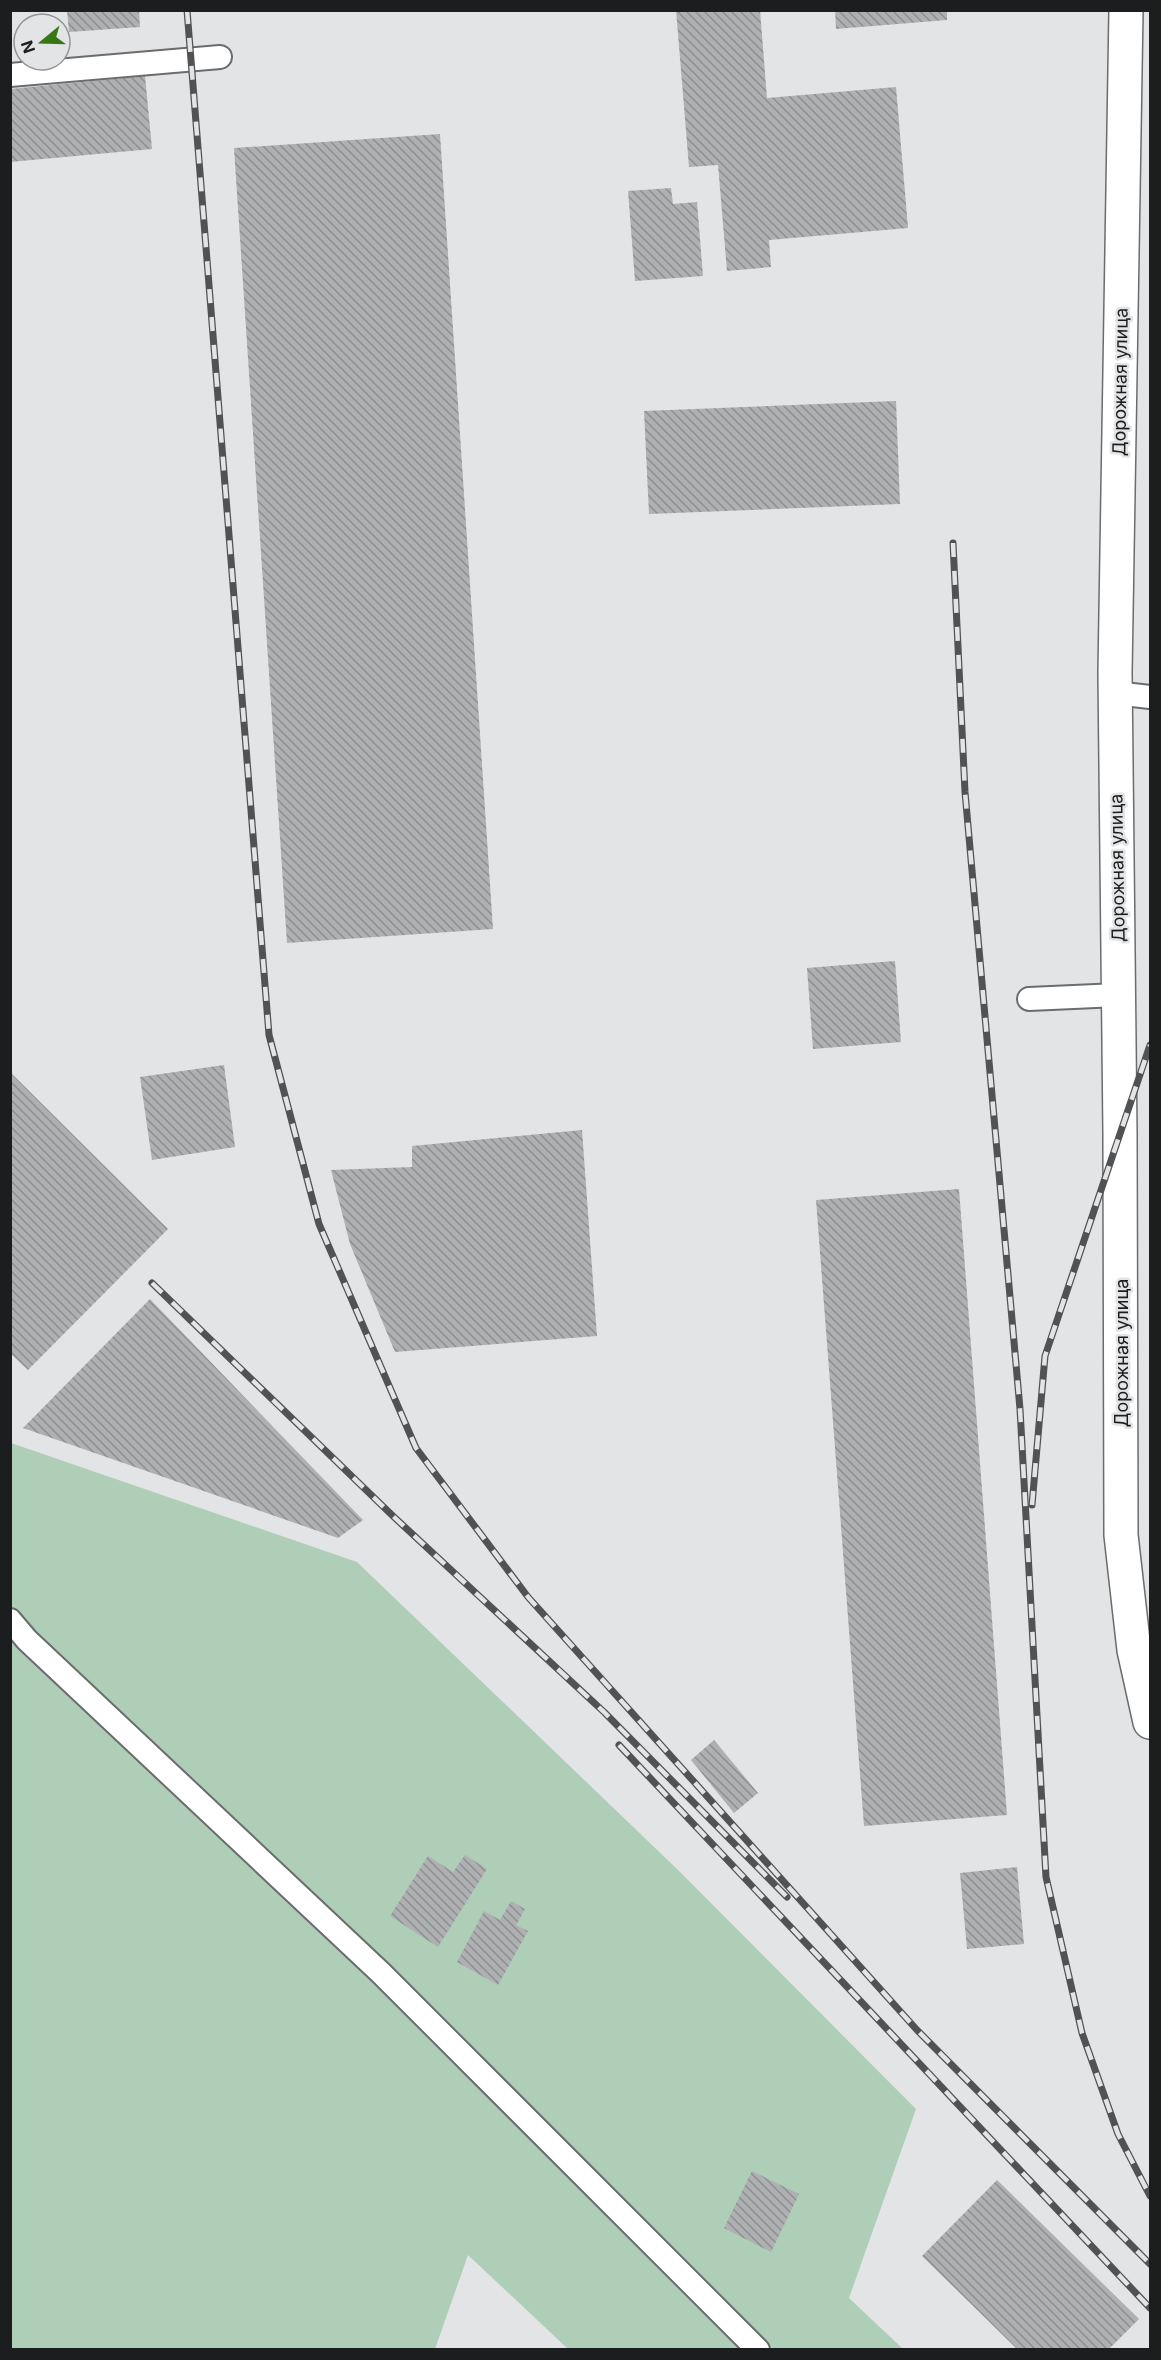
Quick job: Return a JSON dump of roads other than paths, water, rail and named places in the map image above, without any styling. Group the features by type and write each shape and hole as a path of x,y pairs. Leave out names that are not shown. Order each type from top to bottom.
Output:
{"street":[{"name":"Дорожная улица","path":"1126,10 1115,693 1121,1534 1134,1650 1150,1722"}],"lane":[{"path":"10,75 220,57"},
{"path":"1115,693 1150,698"},
{"path":"1029,999 1118,995"},
{"path":"10,1620 27,1640 381,1973 758,2349"}],"railway":[{"path":"187,10 269,1035 319,1224 416,1448 528,1597 917,2030 1150,2264"},
{"path":"953,543 965,792 1020,1409 1046,1877 1082,2033 1118,2134 1150,2196"},
{"path":"1032,1505 1045,1356 1150,1045"},
{"path":"152,1283 394,1517 604,1712 787,1897"},
{"path":"619,1745 1150,2308"}]}
